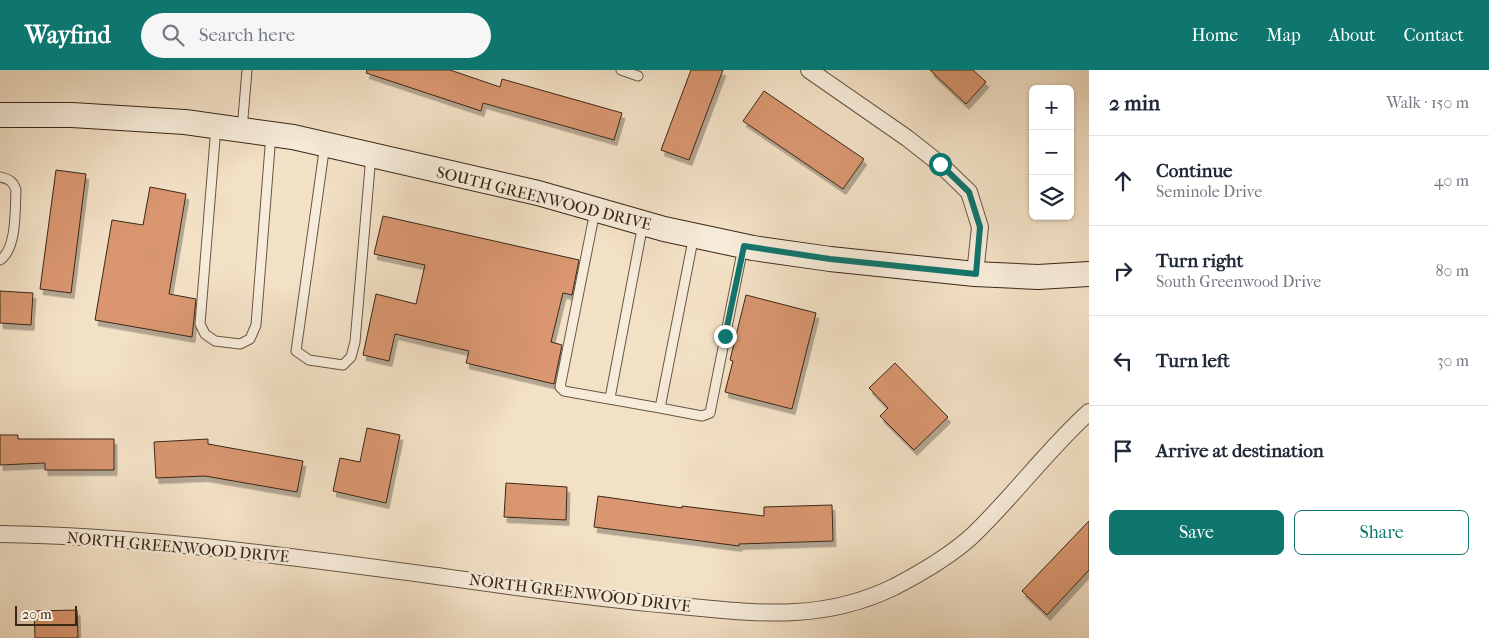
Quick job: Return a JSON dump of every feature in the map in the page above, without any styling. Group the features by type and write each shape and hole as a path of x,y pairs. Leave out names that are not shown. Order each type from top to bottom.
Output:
{"street":[{"path":"816,71 940,164 969,192 980,227 976,274"},
{"name":"SOUTH GREENWOOD DRIVE","path":"0,115 81,116 185,122 271,134 371,154 538,193 643,223 694,235 744,246 830,259 976,274 1038,277 1089,274"},
{"name":"NORTH GREENWOOD DRIVE","path":"0,534 46,534 236,550 618,600 770,614 810,612 850,605 893,587 938,562 970,537 1089,412"}],"lane":[{"path":"242,130 247,70"},
{"path":"621,70 638,76"},
{"path":"216,126 200,324 205,334 214,341 240,344 250,339 256,325 271,134"},
{"path":"325,144 296,350 309,360 343,364 351,358 355,342 371,154"},
{"path":"0,177 10,180 16,190 12,243 8,252 0,260"},
{"path":"595,209 560,387 564,391 702,416 710,412 744,246"},
{"path":"610,398 643,223"},
{"path":"660,408 694,235"}],"building":[{"path":"367,70 450,70 500,87 502,79 622,113 614,140 483,103 481,111 366,73"},
{"path":"691,70 723,70 689,160 661,150"},
{"path":"930,70 973,70 986,82 966,104"},
{"path":"764,91 864,159 843,189 743,121"},
{"path":"56,170 86,174 71,293 40,289"},
{"path":"150,187 186,194 169,294 196,299 192,337 95,320 112,220 143,225"},
{"path":"383,216 579,260 572,295 563,293 551,342 562,345 554,384 466,363 469,351 395,334 389,361 363,355 376,294 416,304 425,265 374,254"},
{"path":"0,291 33,293 31,325 0,323"},
{"path":"746,295 816,313 792,409 725,392 733,361 730,360"},
{"path":"895,363 948,417 914,450 880,416 888,408 869,388"},
{"path":"367,428 400,435 386,503 333,491 340,458 360,462"},
{"path":"0,435 18,435 18,439 114,439 114,470 45,470 45,463 0,465"},
{"path":"208,439 208,444 303,461 297,492 205,476 156,478 154,442"},
{"path":"506,483 567,487 566,520 504,517"},
{"path":"598,496 682,508 682,506 764,516 764,507 832,505 833,541 739,544 739,546 594,527"},
{"path":"1089,521 1089,570 1047,615 1022,591"},
{"path":"77,610 78,638 35,638 34,611"}],"route":[{"path":"725,336 744,246 888,266 976,274 980,227 969,192 940,164"}]}
